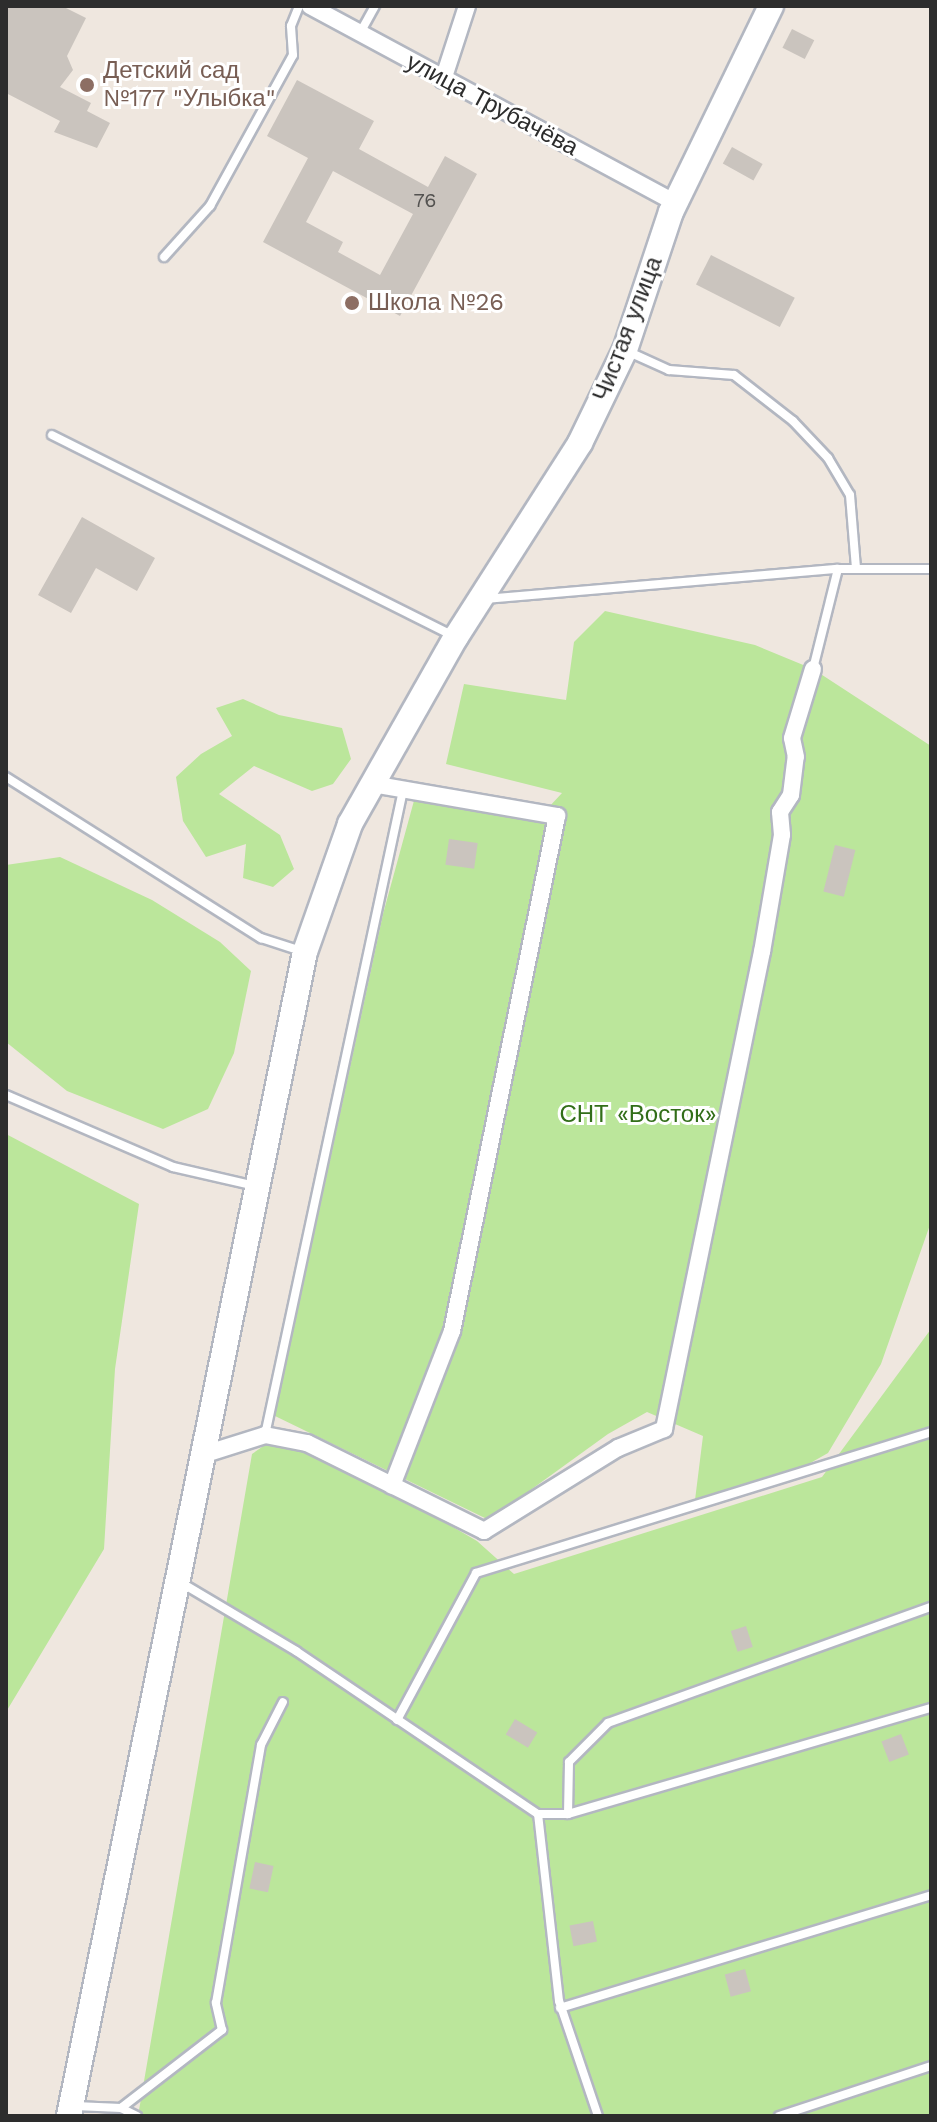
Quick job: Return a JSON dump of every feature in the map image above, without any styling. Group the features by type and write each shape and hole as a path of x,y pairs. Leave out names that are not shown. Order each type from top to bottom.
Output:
{"main road":[{"name":"Чистая улица","path":"70,2111 305,952 350,824 456,637 580,443 625,350 676,203 771,6"}],"street":[{"name":"улица Трубачёва","path":"310,6 676,203"},
{"path":"443,80 467,6"},
{"path":"202,1455 265,1435 307,1443 484,1531 618,1448 664,1429 762,952 782,835 780,812 791,795 796,757 792,738 813,669"},
{"path":"372,784 557,816 452,1331 392,1486"}],"lane":[{"path":"164,257 210,206 293,55 291,26 299,6"},
{"path":"359,34 375,6"},
{"path":"625,350 669,370 734,375 793,421 828,458 850,495 856,568"},
{"path":"52,435 456,637"},
{"path":"813,669 838,569"},
{"path":"482,599 838,569 931,569"},
{"path":"6,777 261,938 305,952"},
{"path":"265,1435 404,789"},
{"path":"6,1095 173,1167 256,1186"},
{"path":"397,1720 476,1573 931,1432"},
{"path":"177,1579 296,1651 538,1814 568,1814 931,1708"},
{"path":"568,1814 569,1762 608,1723 931,1607"},
{"path":"121,2108 222,2030 216,2003 261,1745 283,1702"},
{"path":"538,1814 560,2008 598,2116"},
{"path":"560,2008 931,1895"},
{"path":"779,2116 931,2066"},
{"path":"70,2111 121,2108 137,2116"}],"green space":[{"name":"СНТ «Восток»","path":"605,611 755,645 813,669 931,746 931,1222 881,1364 828,1453 798,1470 695,1500 703,1436 647,1412 608,1434 489,1520 275,1416 383,914 415,797 535,822 562,793 446,764 464,684 566,700 574,642"},
{"path":"243,699 279,715 342,728 351,759 333,784 312,791 254,766 219,794 280,835 294,869 273,887 243,878 246,844 206,857 183,821 176,777 201,754 232,736 216,708"},
{"path":"60,857 152,900 220,942 251,971 234,1053 208,1109 163,1129 67,1091 6,1042 6,865"},
{"path":"6,1134 139,1204 115,1369 104,1549 6,1712"},
{"path":"931,1329 931,2116 138,2116 252,1454 275,1438 316,1447 477,1541 514,1574 822,1477"}],"building":[{"path":"6,6 62,6 86,18 67,56 73,70 60,87 91,103 87,111 110,123 97,148 54,132 60,121 6,93"},
{"path":"792,29 814,40 805,59 782,48"},
{"path":"297,80 374,121 359,149 428,187 445,156 477,174 400,316 263,242 308,158 267,136","holes":["333,171 413,214 380,275 338,252 343,242 306,222"]},
{"path":"732,147 763,164 753,181 723,164"},
{"path":"711,255 795,298 780,327 696,284"},
{"path":"82,517 155,558 137,591 96,568 71,613 38,595"},
{"path":"449,839 478,843 474,869 445,865"},
{"path":"835,845 855,850 844,897 823,892"},
{"path":"746,1626 753,1647 738,1652 731,1631"},
{"path":"515,1719 537,1732 528,1748 506,1734"},
{"path":"901,1734 909,1755 889,1762 881,1742"},
{"path":"255,1862 274,1866 268,1892 249,1888"},
{"path":"593,1921 597,1942 573,1946 569,1926"},
{"path":"745,1969 751,1991 731,1997 725,1974"}],"place":[{"name":"Детский сад №177 \"Улыбка\"","path":"87,85"},
{"name":"Школа №26","path":"352,303"}]}
